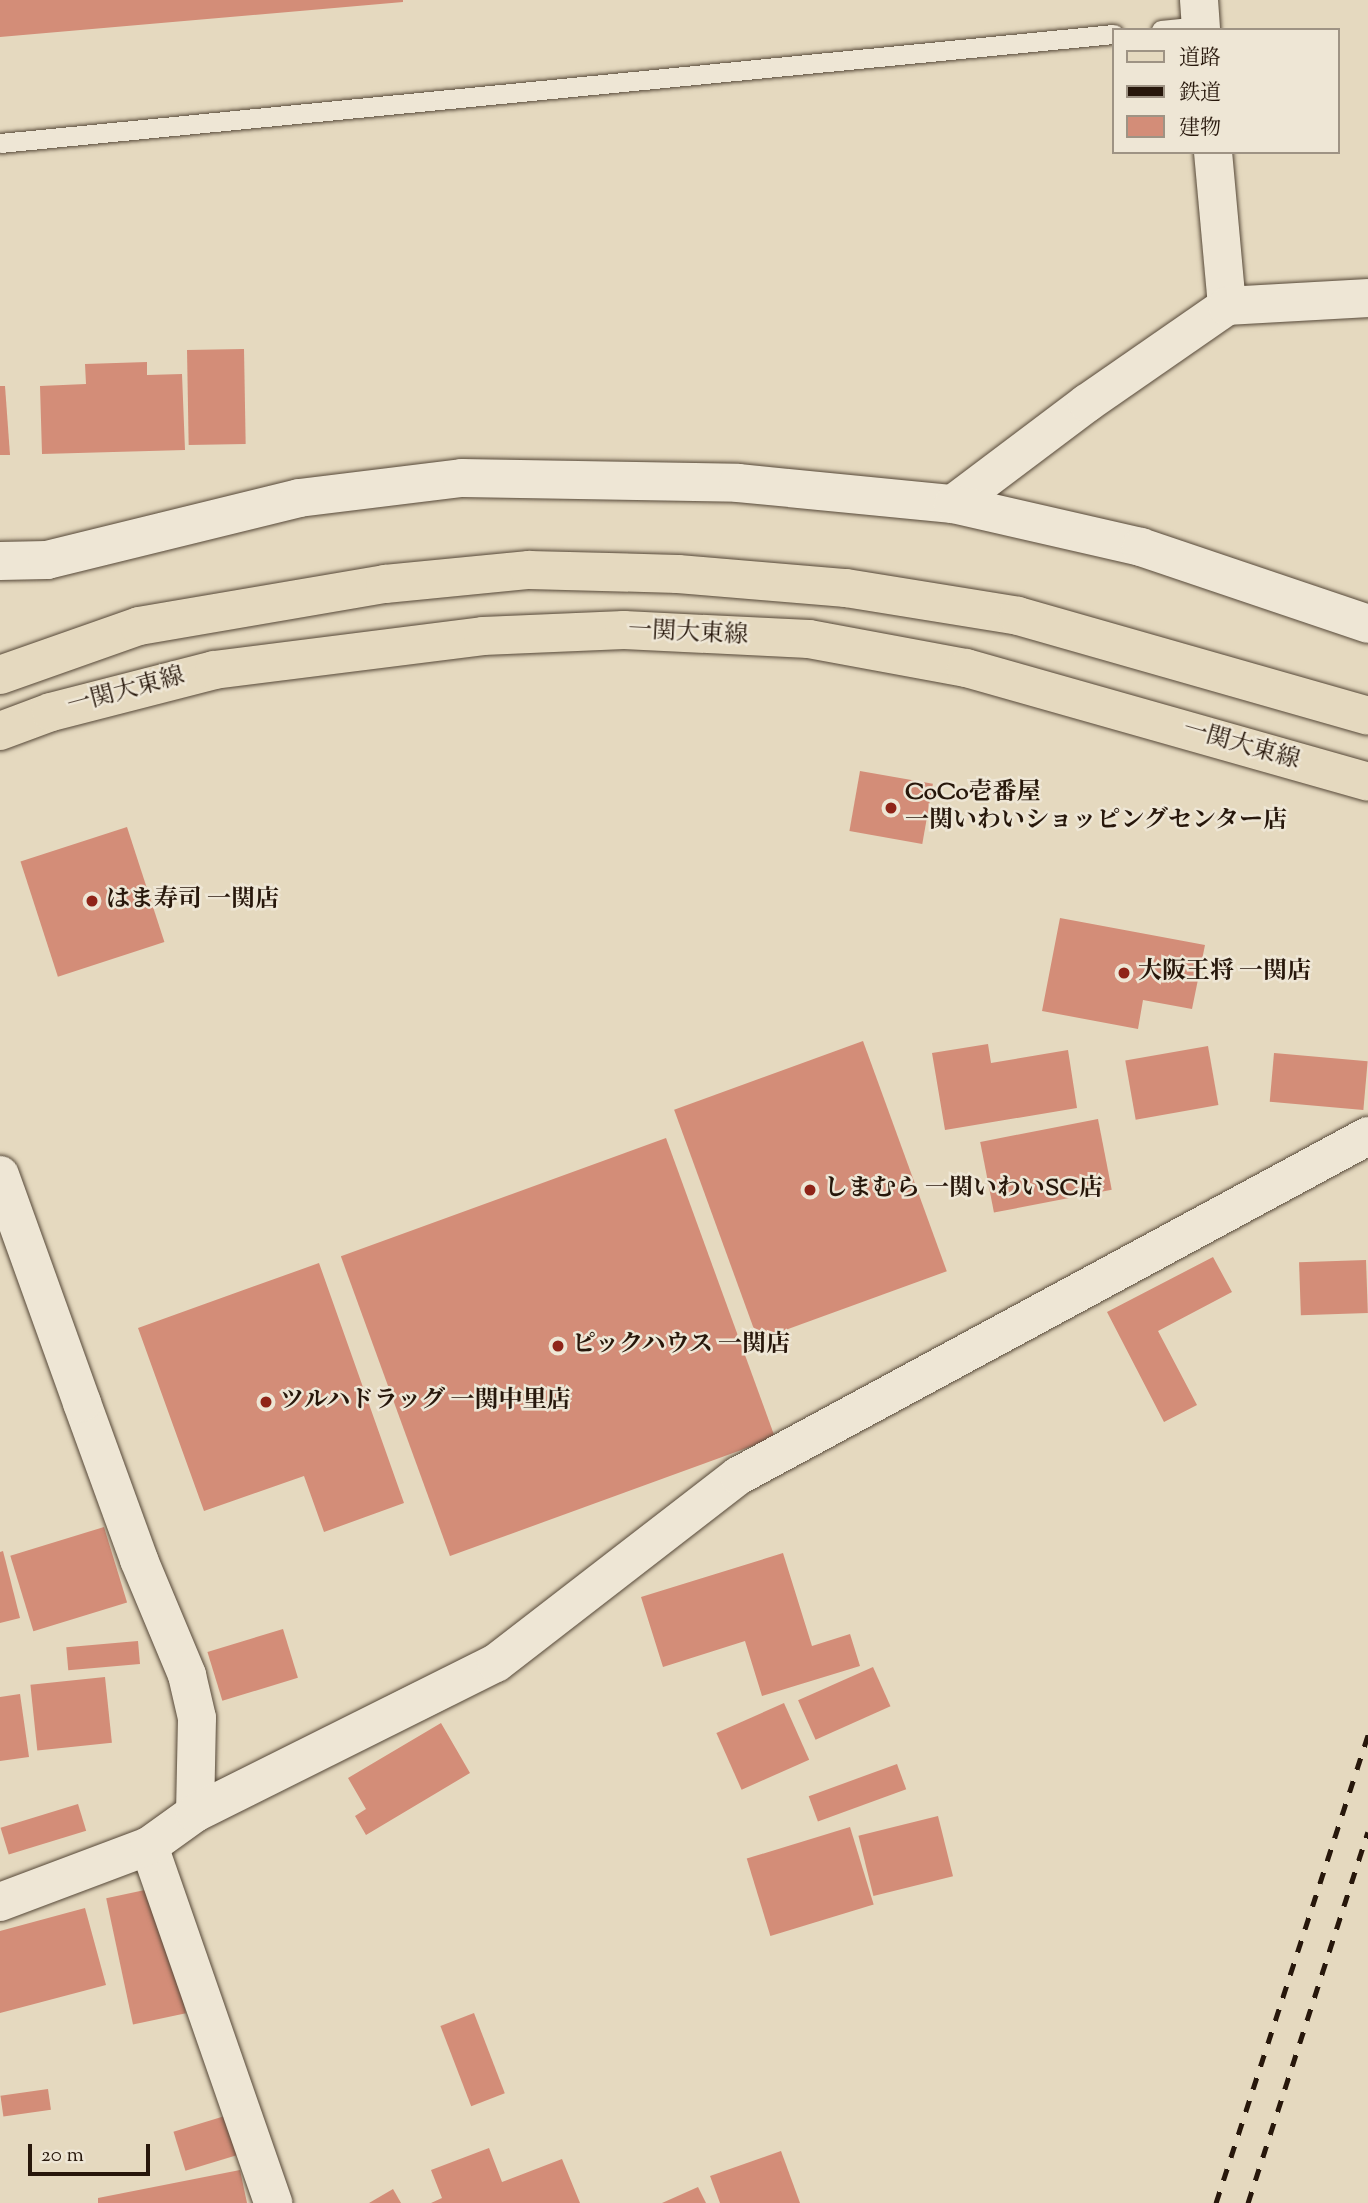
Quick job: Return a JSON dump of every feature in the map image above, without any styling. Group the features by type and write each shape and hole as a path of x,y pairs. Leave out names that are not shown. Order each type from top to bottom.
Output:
{"main road":[{"path":"0,675 139,626 385,584 529,570 637,573 846,588 1018,616 1368,716"},
{"name":"一関大東線","path":"0,731 51,712 214,670 483,636 624,630 809,639 967,668 1368,782"}],"street":[{"path":"1213,154 1227,306"},
{"path":"953,504 1087,403 1227,306 1368,298"},
{"path":"0,561 47,560 299,498 462,478 738,482 953,504 1141,547 1368,624"},
{"path":"0,1902 149,1846 195,1814 496,1663 738,1476 1368,1136"},
{"path":"0,1175 139,1560 187,1675 197,1718 195,1814"},
{"path":"149,1846 273,2203"}],"lane":[{"path":"1168,28 1200,19"},
{"path":"0,143 1112,34"}],"building":[{"path":"0,0 403,0 403,2 0,37"},
{"path":"244,349 246,444 189,445 187,350"},
{"path":"147,362 147,375 182,374 185,450 42,454 40,386 86,384 85,364"},
{"path":"0,386 5,386 10,455 0,455"},
{"name":"CoCo壱番屋 一関いわいショッピングセンター店","path":"860,771 933,784 922,844 849,831"},
{"name":"はま寿司 一関店","path":"127,827 164,942 58,977 20,862"},
{"name":"大阪王将 一関店","path":"1060,918 1205,945 1192,1009 1143,1000 1138,1029 1042,1011"},
{"name":"しまむら 一関いわいSC店","path":"863,1041 947,1271 758,1340 674,1110"},
{"path":"988,1044 991,1063 1068,1050 1077,1108 945,1130 932,1053"},
{"path":"1208,1046 1218,1105 1136,1120 1125,1061"},
{"path":"1274,1053 1368,1061 1363,1110 1270,1102"},
{"path":"1098,1119 1112,1190 994,1213 980,1142"},
{"name":"ピックハウス 一関店","path":"666,1138 775,1438 450,1556 341,1256"},
{"path":"1213,1257 1232,1292 1158,1331 1197,1405 1164,1422 1107,1312"},
{"path":"1366,1260 1368,1313 1301,1315 1299,1262"},
{"name":"ツルハドラッグ 一関中里店","path":"319,1263 404,1503 324,1532 304,1476 204,1511 138,1328"},
{"path":"104,1527 127,1603 33,1631 10,1556"},
{"path":"3,1551 20,1618 0,1623 0,1552"},
{"path":"783,1553 812,1646 850,1634 860,1666 762,1696 745,1641 663,1667 641,1597"},
{"path":"283,1629 298,1678 222,1701 207,1652"},
{"path":"138,1641 140,1664 68,1670 66,1647"},
{"path":"873,1667 890,1706 816,1740 798,1700"},
{"path":"105,1677 112,1743 37,1750 30,1685"},
{"path":"20,1694 29,1757 0,1761 0,1697"},
{"path":"784,1703 809,1760 742,1790 716,1733"},
{"path":"441,1723 470,1773 366,1835 355,1816 366,1809 348,1778"},
{"path":"897,1764 906,1789 818,1822 809,1796"},
{"path":"78,1804 86,1831 9,1854 1,1828"},
{"path":"938,1816 953,1876 873,1896 858,1836"},
{"path":"850,1827 874,1904 770,1936 747,1859"},
{"path":"159,1887 186,2013 133,2024 106,1898"},
{"path":"85,1908 106,1985 0,2013 0,1931"},
{"path":"474,2013 505,2093 471,2106 440,2026"},
{"path":"48,2089 51,2110 3,2116 0,2096"},
{"path":"228,2115 240,2154 185,2171 173,2132"},
{"path":"489,2148 502,2182 562,2159 580,2203 431,2203 442,2198 431,2170"},
{"path":"781,2151 800,2203 720,2203 710,2176"},
{"path":"240,2170 247,2203 98,2203 98,2198"},
{"path":"698,2187 706,2203 662,2203"},
{"path":"393,2189 401,2203 369,2203"}],"railway":[{"path":"1216,2203 1368,1734"},
{"path":"1248,2203 1368,1832"}],"place":[{"name":"CoCo壱番屋 一関いわいショッピングセンター店","path":"891,808"},
{"name":"はま寿司 一関店","path":"92,901"},
{"name":"大阪王将 一関店","path":"1124,973"},
{"name":"しまむら 一関いわいSC店","path":"810,1190"},
{"name":"ピックハウス 一関店","path":"558,1346"},
{"name":"ツルハドラッグ 一関中里店","path":"266,1402"}]}
